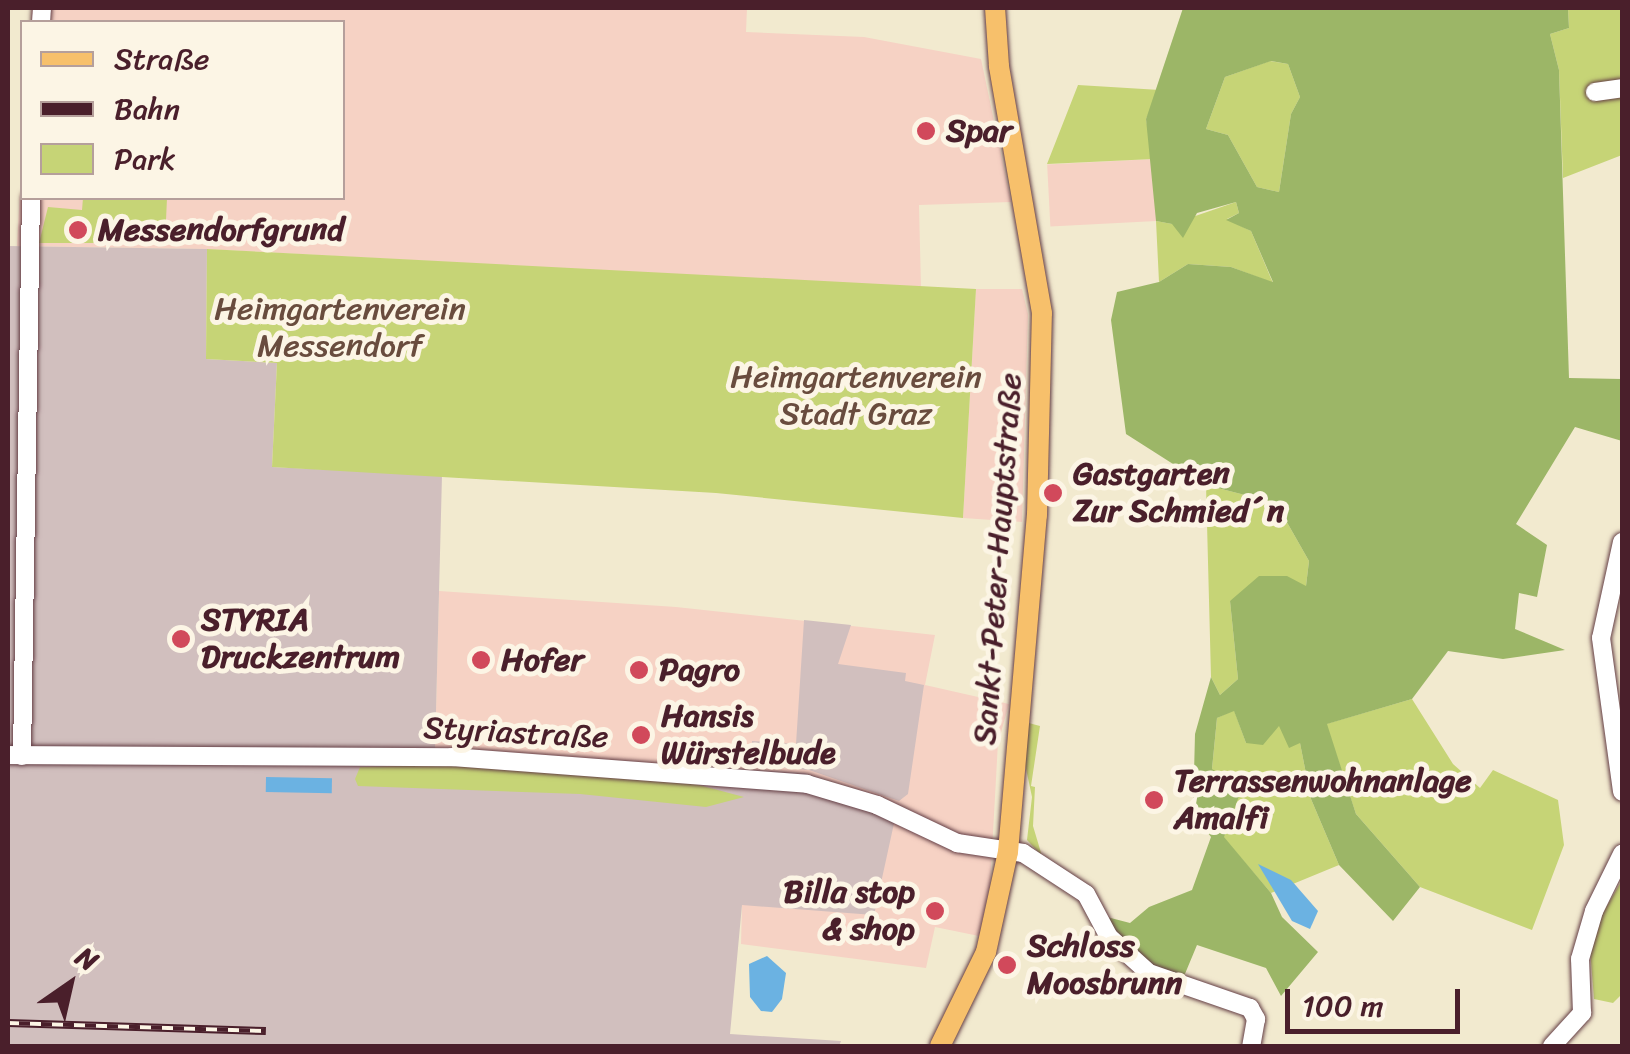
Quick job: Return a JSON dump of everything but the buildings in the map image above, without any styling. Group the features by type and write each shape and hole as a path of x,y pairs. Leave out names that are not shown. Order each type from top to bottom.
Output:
{"main road":[{"name":"Sankt-Peter-Hauptstraße","path":"940,1046 986,952 1008,852 1031,616 1043,345 1038,274 999,66 995,8"}],"street":[{"path":"1595,92 1622,88"},
{"path":"15,756 32,200"},
{"path":"1622,542 1602,638 1622,792"},
{"name":"Styriastraße","path":"15,756 452,758 807,784 877,805 957,843 1023,852 1081,890 1109,937 1150,972 1250,1008 1256,1019 1251,1046"},
{"path":"1552,1046 1582,1013 1580,959 1594,911 1622,854"}],"shaded area":[{"path":"32,8 747,8 746,32 864,37 981,59 1011,202 919,205 921,288 207,249 17,246 20,191 20,200 345,200 345,20 31,20"},
{"path":"1153,159 1156,221 1050,226 1047,165"},
{"path":"8,246 207,249 206,359 277,363 272,467 442,475 435,751 805,773 898,805 874,915 742,905 730,1034 841,1041 839,1046 8,1046"},
{"path":"976,289 1022,289 1028,314 1022,522 963,518"},
{"path":"439,591 676,607 935,635 925,685 1009,704 998,743 990,886 979,936 935,927 926,968 741,944 742,905 849,787 805,773 435,751"},
{"path":"804,620 851,625 838,664 906,673 905,681 924,685 908,794 899,801 809,770 751,765 752,741 796,744"}],"green space":[{"path":"1183,8 1568,8 1569,28 1550,34 1559,70 1569,378 1622,379 1622,441 1575,427 1516,524 1547,545 1537,597 1519,593 1515,629 1565,650 1503,659 1448,651 1412,699 1327,724 1356,814 1420,887 1393,921 1339,865 1311,799 1300,743 1289,748 1279,726 1263,745 1246,743 1234,711 1217,718 1212,769 1242,788 1224,837 1271,893 1282,917 1318,952 1281,996 1266,968 1197,945 1182,981 1106,945 1107,917 1130,923 1149,907 1192,890 1211,837 1193,813 1195,734 1211,677 1220,695 1238,679 1230,601 1259,576 1287,576 1306,586 1309,561 1276,503 1206,485 1126,434 1111,320 1117,292 1159,282 1188,264 1231,267 1273,282 1251,231 1226,220 1239,213 1236,202 1197,213 1183,238 1172,224 1156,221 1146,119","holes":["1271,61 1288,64 1300,97 1291,114 1279,192 1257,187 1228,135 1206,129 1225,77"]},
{"path":"1568,8 1622,8 1622,155 1563,178 1559,70 1550,34 1569,28"},
{"path":"1270,61 1288,64 1300,97 1291,114 1279,192 1257,187 1228,135 1206,129 1225,77"},
{"path":"1078,85 1160,90 1146,119 1153,159 1047,164"},
{"path":"83,200 167,200 165,243 39,243 48,207 82,210"},
{"path":"1236,202 1239,213 1227,219 1251,231 1273,283 1231,267 1188,264 1159,282 1156,221 1172,224"},
{"name":"Heimgartenverein Stadt Graz","path":"207,249 976,289 963,518 716,493 272,467 277,363 206,359"},
{"path":"1206,485 1276,503 1309,561 1306,586 1230,601 1238,679 1220,695 1211,677"},
{"path":"1412,699 1453,764 1480,788 1493,770 1558,800 1564,845 1532,930 1420,887 1356,814 1326,724"},
{"path":"1234,710 1246,743 1279,725 1300,743 1311,799 1339,865 1271,893 1223,837 1212,769 1217,718"},
{"path":"1025,722 1040,726 1031,786 1035,787 1033,826 1042,856 1027,840 1032,797 1024,759"},
{"path":"442,765 684,781 744,797 706,807 580,794 358,786 355,779 360,767"},
{"path":"1622,880 1622,994 1613,1003 1594,999 1589,937"}],"water":[{"path":"266,777 332,778 332,793 266,792"},
{"path":"1258,864 1291,880 1318,911 1310,929 1292,921"},
{"path":"767,956 786,973 782,999 772,1012 761,1011 750,997 749,964"}],"railway":[{"path":"8,1023 266,1031"}],"place":[{"name":"Spar","path":"926,131"},
{"name":"Messendorfgrund","path":"78,230"},
{"name":"Gastgarten Zur Schmied´n","path":"1053,493"},
{"name":"STYRIA Druckzentrum","path":"181,639"},
{"name":"Hofer","path":"481,660"},
{"name":"Pagro","path":"639,670"},
{"name":"Hansis Würstelbude","path":"641,735"},
{"name":"Terrassenwohnanlage Amalfi","path":"1154,800"},
{"name":"Billa stop & shop","path":"935,911"},
{"name":"Schloss Moosbrunn","path":"1007,965"}],"park label":[{"name":"Heimgartenverein Messendorf","path":"340,328"}]}
